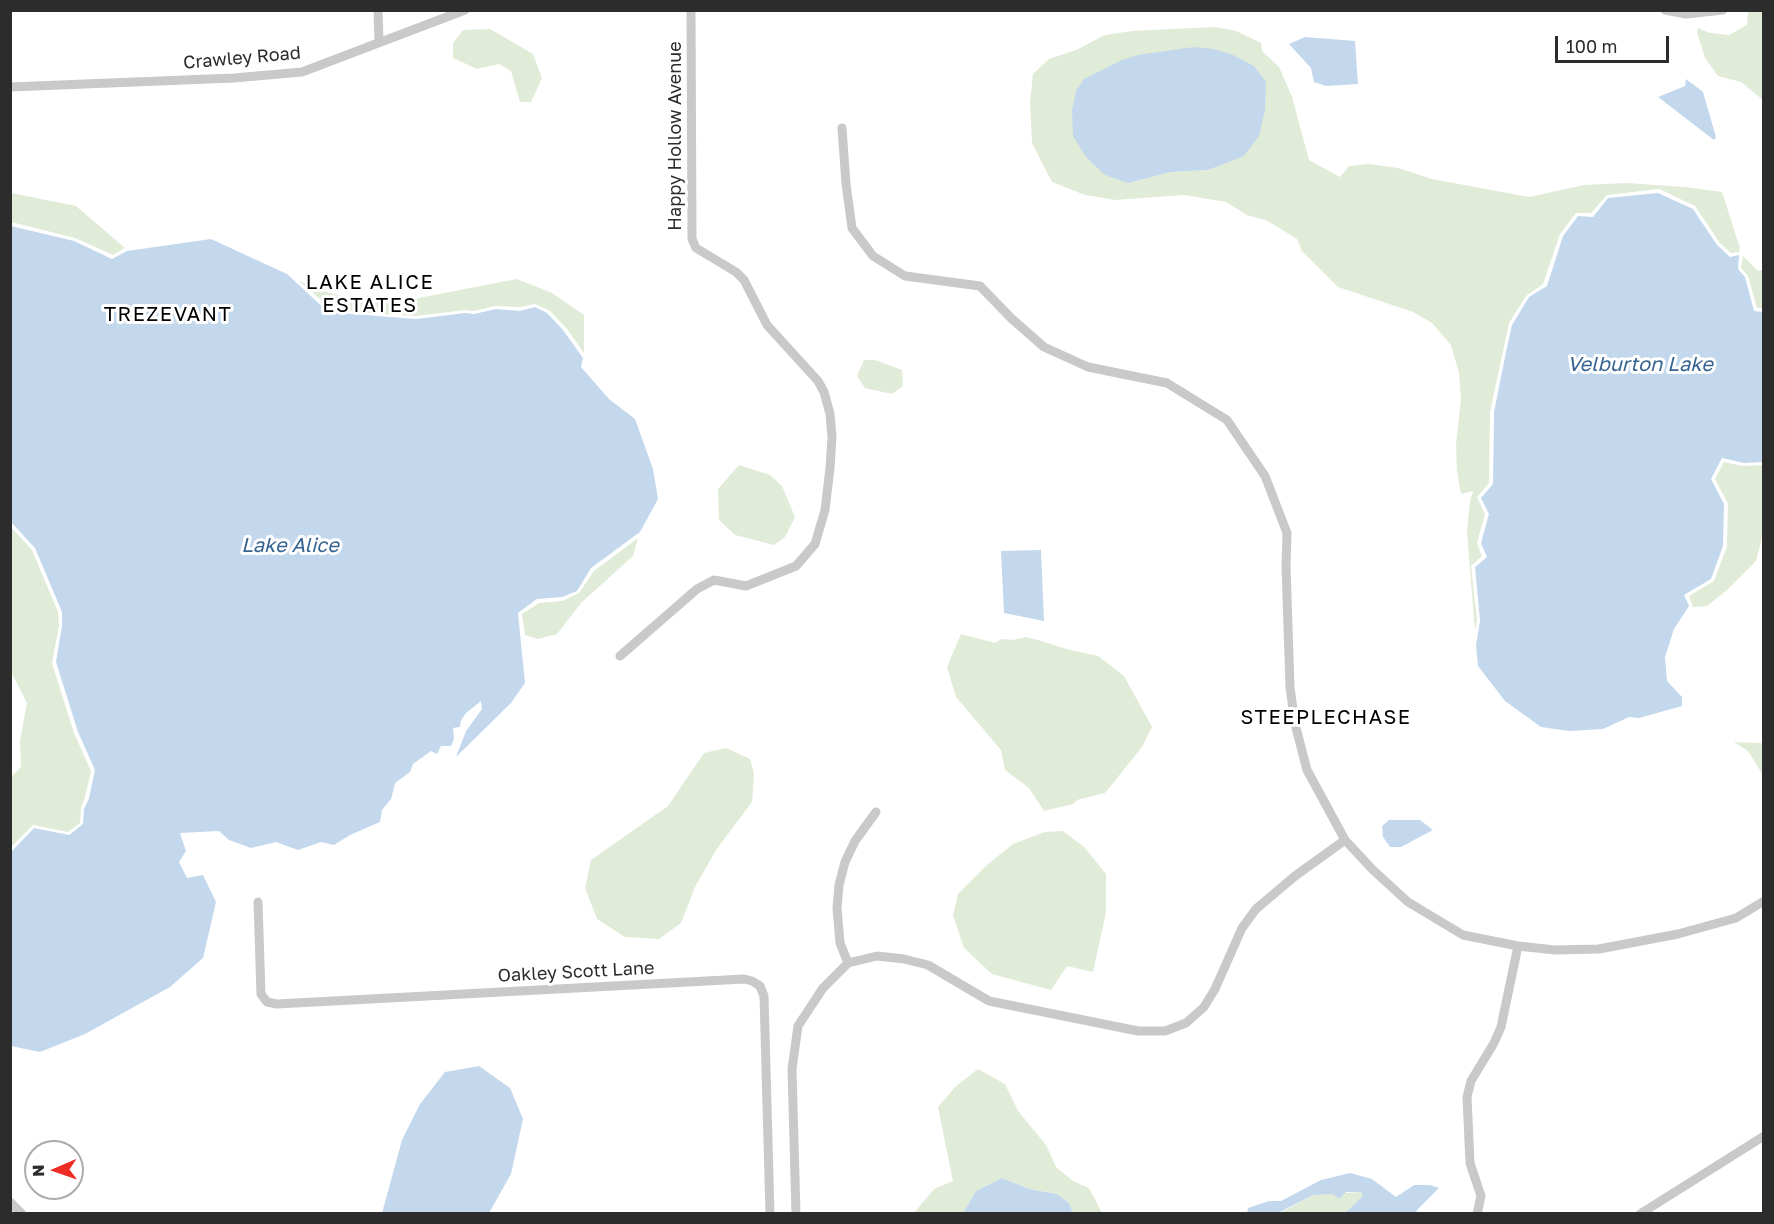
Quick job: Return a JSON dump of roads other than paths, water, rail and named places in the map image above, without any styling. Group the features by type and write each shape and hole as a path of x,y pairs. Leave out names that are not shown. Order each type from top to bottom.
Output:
{"street":[{"path":"378,10 379,44"},
{"name":"Crawley Road","path":"10,87 234,78 302,72 465,10"},
{"name":"Happy Hollow Avenue","path":"620,656 697,589 714,580 746,586 796,566 814,544 825,510 830,468 832,437 830,414 824,392 818,381 767,325 744,280 736,272 696,248 692,239 691,10"},
{"path":"1665,10 1686,14 1714,13 1723,10"},
{"path":"842,128 852,228 873,256 905,276 980,286 1044,348 1088,367 1167,383 1227,420 1265,476 1287,533 1290,687 1295,724 1307,770 1345,840 1372,870 1408,902 1463,935 1518,946 1555,950 1599,949 1678,934 1736,918 1764,901"},
{"path":"848,963 840,944 837,908 839,885 845,862 855,841 876,812"},
{"path":"796,1214 792,1069 798,1026 822,988 848,963 877,956 904,959 928,965 989,1001 1138,1031 1165,1031 1186,1023 1204,1007 1215,989 1242,928 1256,909 1345,840"},
{"name":"Oakley Scott Lane","path":"258,902 261,994 267,1002 277,1004 744,979 752,981 760,986 764,996 770,1214"},
{"path":"1477,1214 1481,1196 1470,1163 1467,1097 1471,1081 1501,1027 1518,946"},
{"path":"1640,1214 1764,1136"},
{"path":"10,1202 22,1214"}],"water":[{"path":"1305,37 1355,41 1358,84 1326,86 1314,82 1311,68 1289,44"},
{"path":"1193,47 1214,49 1233,55 1254,66 1266,82 1265,110 1259,136 1244,156 1208,170 1171,172 1128,183 1105,175 1086,157 1073,136 1072,110 1076,91 1084,79 1122,60 1138,55"},
{"path":"1686,79 1703,92 1716,137 1714,140 1658,97 1685,86"},
{"name":"Velburton Lake","path":"1658,193 1693,209 1717,245 1730,257 1739,255 1738,269 1745,277 1754,311 1763,312 1763,462 1744,463 1722,458 1711,479 1724,504 1723,546 1711,579 1684,595 1689,606 1674,629 1665,657 1667,681 1682,697 1682,706 1639,718 1629,717 1603,729 1569,731 1541,727 1505,701 1478,666 1476,645 1480,621 1475,567 1487,557 1481,543 1489,514 1481,498 1493,484 1494,412 1506,352 1512,325 1529,297 1547,286 1563,236 1578,216 1593,217 1608,198"},
{"name":"Lake Alice","path":"11,226 74,241 112,259 127,251 211,239 287,274 328,312 416,319 474,314 496,309 520,311 535,307 547,313 563,330 583,358 581,367 609,399 635,419 653,469 658,499 640,532 591,568 577,591 562,597 537,599 518,613 525,683 511,703 456,757 466,731 482,709 481,701 466,713 461,720 460,727 453,728 454,739 451,746 441,746 437,754 431,751 413,764 410,772 395,783 391,799 382,810 380,822 334,845 321,842 298,850 276,842 251,848 229,840 219,831 180,833 186,851 179,862 187,878 203,875 216,902 203,958 170,987 85,1034 40,1052 11,1046 11,852 34,828 69,835 83,824 84,809 89,798 95,770 78,732 56,662 62,612 35,548 11,522"},
{"path":"1041,550 1044,621 1004,613 1001,551"},
{"path":"1389,820 1420,820 1433,830 1401,847 1390,847 1383,837 1382,826"},
{"path":"479,1066 510,1088 523,1119 511,1174 489,1213 382,1213 402,1140 420,1104 445,1072"},
{"path":"1350,1173 1372,1179 1396,1197 1414,1185 1430,1185 1439,1188 1416,1213 1345,1213 1363,1196 1361,1192 1346,1192 1339,1199 1333,1194 1313,1195 1278,1213 1247,1213 1248,1208 1269,1201 1281,1201 1321,1180"},
{"path":"1002,1178 1029,1189 1057,1194 1069,1203 1073,1213 963,1213 976,1191"}],"district":[{"name":"LAKE ALICE ESTATES","path":"370,294"},
{"name":"TREZEVANT","path":"168,315"},
{"name":"STEEPLECHASE","path":"1326,718"}]}
